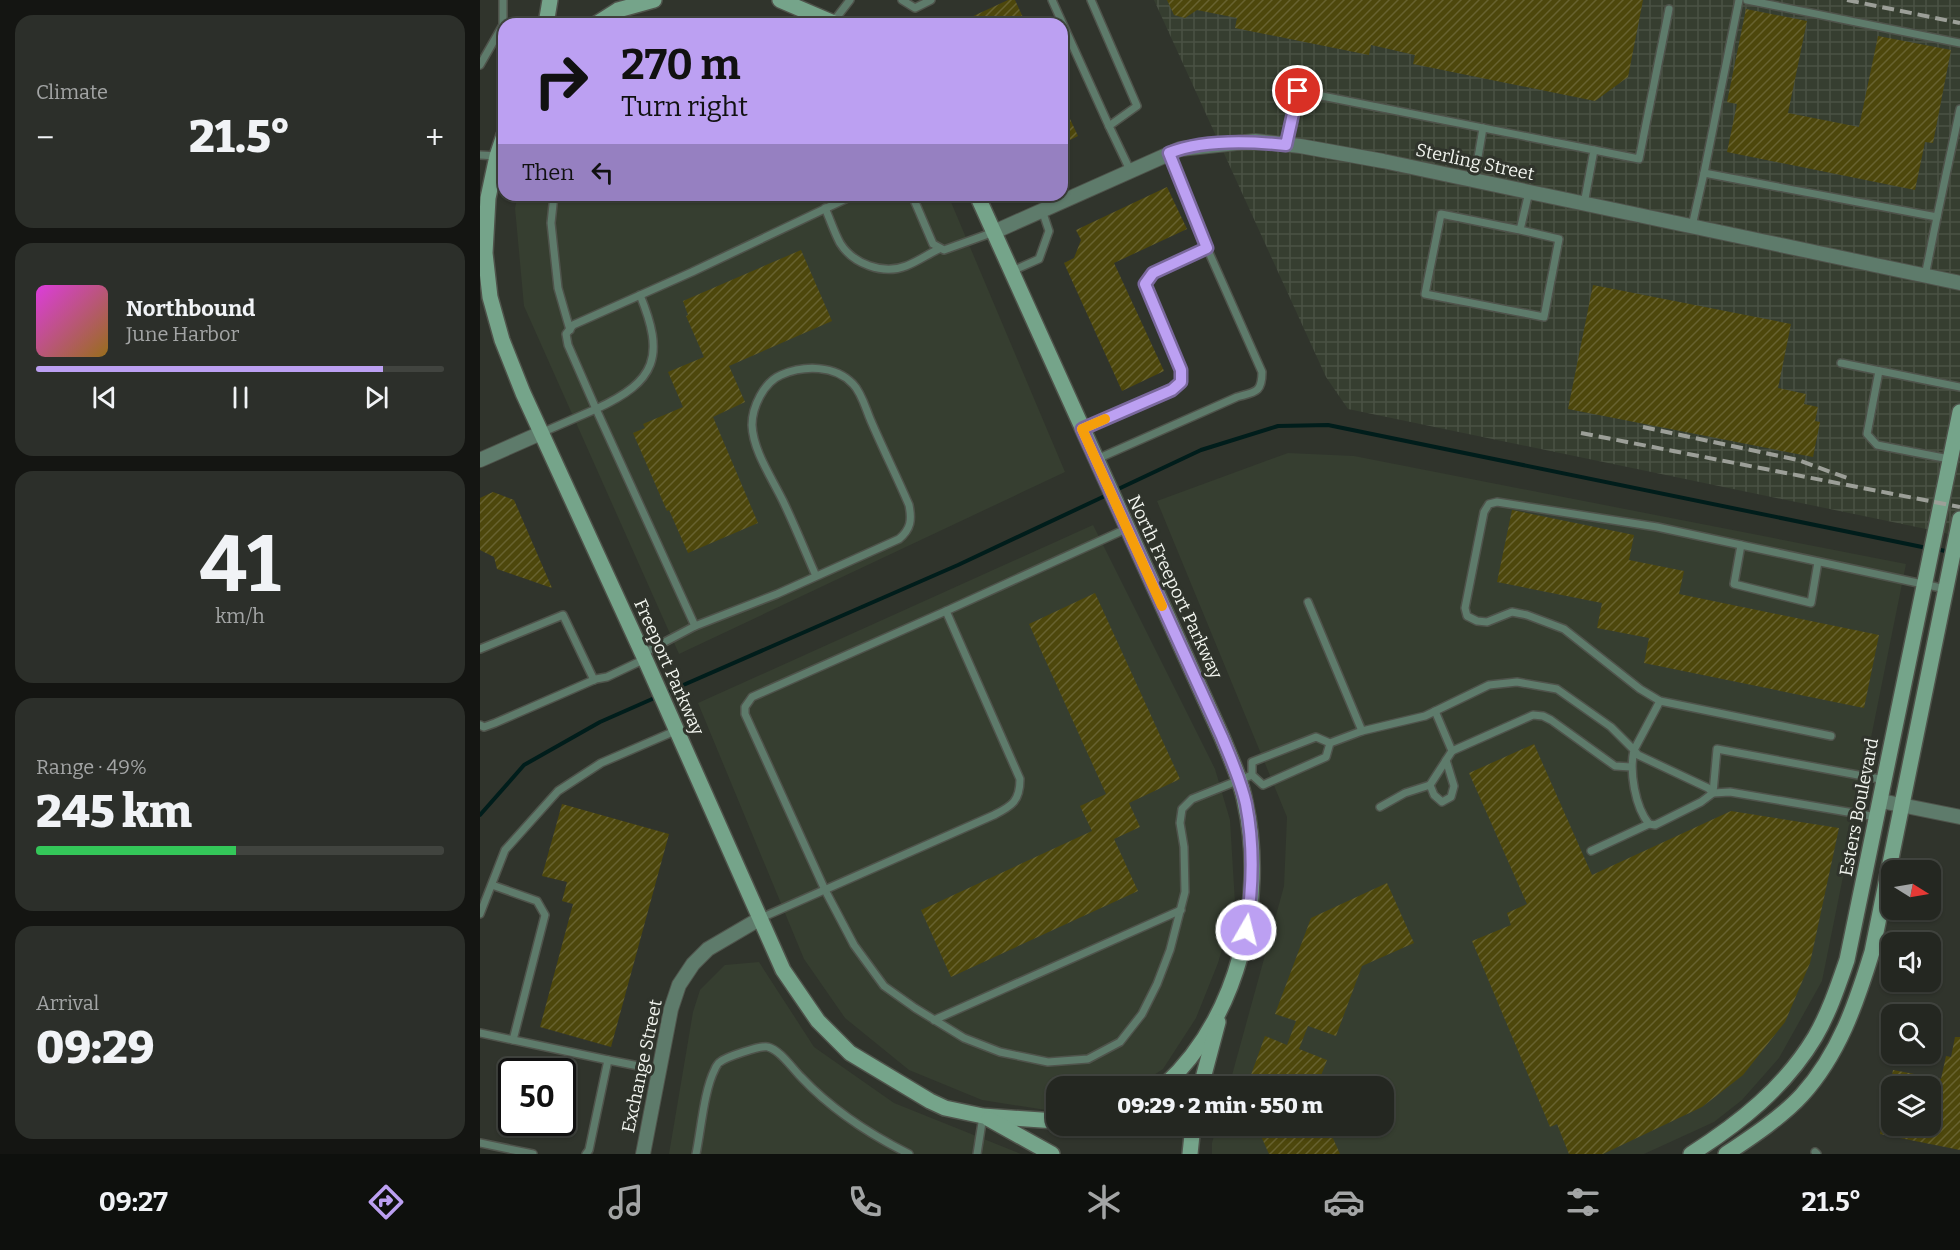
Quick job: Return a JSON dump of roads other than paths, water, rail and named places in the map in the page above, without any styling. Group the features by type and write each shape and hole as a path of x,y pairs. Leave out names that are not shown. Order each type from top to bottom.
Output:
{"main road":[{"path":"547,18 550,0"},
{"path":"605,18 618,10 654,0"},
{"path":"780,0 823,18"},
{"name":"Freeport Parkway","path":"498,153 484,198 485,253 490,297 510,364 783,970 818,1021 850,1053 930,1101 945,1108 983,1116"},
{"name":"North Freeport Parkway","path":"979,201 1222,737 1246,777 1252,865 1250,906 1241,955 1221,1010"},
{"name":"Esters Boulevard","path":"1691,1154 1729,1130 1780,1084 1814,1038 1832,1002 1847,960 1878,818 1960,412"},
{"path":"1726,1154 1757,1133 1801,1096 1831,1058 1860,992 1872,952 1960,519"},
{"path":"1174,1076 1183,1067 1221,1010"},
{"path":"1204,1076 1221,1010"},
{"path":"983,1116 1046,1120"},
{"path":"983,1116 1052,1154"},
{"path":"1190,1154 1192,1136"}],"street":[{"name":"Sterling Street","path":"1068,198 1180,148 1255,141 1383,161 1960,283"},
{"name":"Sterling Street","path":"994,232 1062,201"},
{"path":"480,460 541,433"},
{"path":"1881,801 1960,818"},
{"name":"Exchange Street","path":"642,1154 671,1009 679,985 693,964 708,949 761,918"}],"lane":[{"path":"503,0 503,18"},
{"path":"838,18 850,0"},
{"path":"902,0 915,8 931,0"},
{"path":"1052,0 1060,18"},
{"path":"1091,0 1137,105 1109,126"},
{"path":"1692,226 1739,0"},
{"path":"1747,0 1960,43"},
{"path":"1286,145 1298,91 1639,159 1669,9"},
{"path":"480,65 498,34"},
{"path":"1068,35 1130,170"},
{"path":"1925,276 1960,110"},
{"path":"1474,181 1483,128"},
{"path":"1584,204 1594,150"},
{"path":"1095,460 1237,397 1256,392 1262,383 1262,372 1207,248 1169,153"},
{"path":"480,155 497,156"},
{"path":"1704,173 1937,217"},
{"path":"1520,230 1529,192"},
{"path":"553,201 550,223 557,277 570,330"},
{"path":"695,626 596,409 568,345 566,334 573,325 841,201"},
{"path":"915,201 933,244 939,249 944,250 994,232"},
{"path":"825,208 841,244 852,255 869,266 887,271 906,266 939,249"},
{"path":"1012,271 1039,259 1049,231 1042,210"},
{"path":"1441,214 1520,230 1559,239 1544,317 1425,294 1441,214"},
{"path":"1082,429 1172,390 1181,382 1181,370 1145,284 1153,273 1207,248"},
{"path":"541,433 596,409 632,389 645,373 653,357 654,341 650,320 640,295"},
{"path":"1841,363 1960,387"},
{"path":"480,725 484,727 495,723 594,680 608,677 695,626 816,576 899,539 906,533 910,525 909,505 855,386 837,374 806,368 775,378 764,390 756,406 752,424 759,451 816,576"},
{"path":"1879,371 1867,434 1877,445 1950,459"},
{"path":"1831,736 1660,701 1640,689 1564,629 1527,615 1512,612 1487,622 1477,621 1467,616 1465,608 1484,512 1489,504 1497,502 1657,527 1946,589"},
{"path":"1125,525 946,611 752,698 745,707 746,714 825,890 854,945 884,986 964,1038 1000,1052 1048,1062 1088,1059 1120,1042 1142,1014 1157,984 1170,950 1181,910 1185,892 1184,847 1180,823 1182,809 1192,799 1246,777 1252,762 1316,737 1330,743 1362,731 1425,716 1489,685 1517,682 1543,685 1557,689 1611,726 1638,755 1708,788 1713,793"},
{"path":"1742,545 1734,584 1811,603 1818,562"},
{"path":"1308,602 1362,731"},
{"path":"761,918 1000,813 1014,804 1020,792 1020,779 946,611"},
{"path":"480,649 563,615 594,680"},
{"path":"1649,824 1631,781 1631,767 1634,750 1660,701"},
{"path":"1435,711 1452,751"},
{"path":"1380,807 1405,793 1430,785 1452,751 1533,715 1543,716 1615,766 1631,767"},
{"path":"480,914 505,850 558,791 601,763 675,731"},
{"path":"1246,777 1263,785 1326,757 1330,743"},
{"path":"1713,793 1717,749 1885,780"},
{"path":"1430,785 1438,800 1442,802 1451,797 1454,786 1446,760"},
{"path":"1591,851 1649,824 1655,825 1701,802 1713,793 1730,792 1878,818"},
{"path":"492,885 537,901 544,915 513,1040"},
{"path":"934,1020 1181,910"},
{"path":"480,1033 659,1070"},
{"path":"696,1154 715,1068 720,1062 762,1046 770,1047 778,1053 813,1090 849,1120 909,1154"},
{"path":"586,1154 589,1150 609,1060"},
{"path":"977,1154 983,1116"},
{"path":"480,1143 533,1154"}],"waterway":[{"path":"1114,491 1201,450 1278,426 1328,425 1927,548"},
{"path":"665,693 958,565 1107,495"},
{"path":"1935,549 1951,552"},
{"path":"480,815 524,765 600,722 659,696"}],"railway":[{"path":"1847,0 1960,23"},
{"path":"1643,427 1798,460 1850,479"},
{"path":"1581,433 1960,507"}]}
